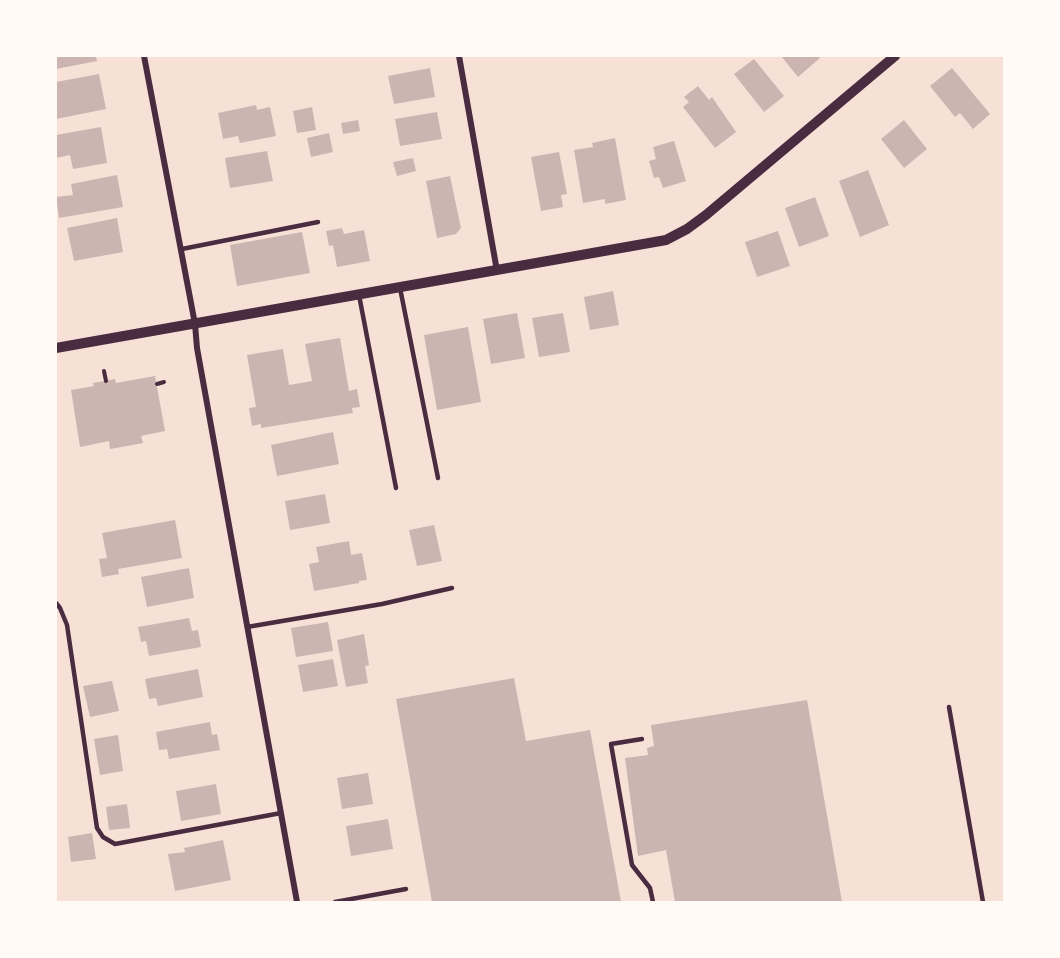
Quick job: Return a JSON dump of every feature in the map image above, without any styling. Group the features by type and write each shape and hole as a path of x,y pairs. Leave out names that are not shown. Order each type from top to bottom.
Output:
{"street":[{"path":"144,56 182,249 297,903"},
{"path":"459,56 497,271"},
{"path":"56,348 666,240 687,229 895,56"}],"lane":[{"path":"182,249 318,222"},
{"path":"400,288 438,478"},
{"path":"359,295 396,488"},
{"path":"247,627 382,604 452,588"},
{"path":"56,603 66,625 97,828 103,837 115,844 281,813"},
{"path":"949,707 982,903"},
{"path":"642,739 610,744 632,865 650,888 653,903"},
{"path":"335,903 406,889"}],"path":[{"path":"104,371 106,381"},
{"path":"157,384 164,382"}],"building":[{"path":"56,56 96,56 97,61 56,69"},
{"path":"781,56 818,56 820,58 798,77"},
{"path":"754,59 784,96 764,112 734,74"},
{"path":"430,68 435,97 394,104 388,76"},
{"path":"952,68 990,114 973,129 960,113 955,117 930,86"},
{"path":"99,74 106,109 56,119 56,82"},
{"path":"698,86 709,100 712,97 736,132 715,148 683,107 689,102 684,97"},
{"path":"256,105 257,110 270,107 276,136 240,143 238,136 223,139 218,113"},
{"path":"312,107 316,130 297,133 293,111"},
{"path":"437,112 442,139 400,146 395,119"},
{"path":"358,120 360,131 343,134 341,123"},
{"path":"904,120 927,149 904,168 881,139"},
{"path":"101,127 107,163 73,169 70,155 56,158 56,135"},
{"path":"329,133 333,152 311,157 307,138"},
{"path":"615,138 626,200 605,204 605,199 583,203 574,150 593,147 592,143"},
{"path":"674,141 686,181 663,188 659,177 654,178 649,161 656,159 653,147"},
{"path":"267,151 273,181 230,188 225,158"},
{"path":"559,152 567,194 561,195 563,207 541,211 531,157"},
{"path":"413,158 416,171 397,176 393,162"},
{"path":"868,170 889,225 860,237 839,181"},
{"path":"117,175 123,207 59,218 56,197 73,195 71,184"},
{"path":"450,176 461,228 456,234 437,238 426,181"},
{"path":"815,197 829,236 799,247 785,208"},
{"path":"117,218 123,252 74,261 67,228"},
{"path":"342,228 344,234 364,230 370,261 337,267 333,245 329,246 326,231"},
{"path":"778,231 790,266 757,277 745,242"},
{"path":"302,232 310,273 237,286 230,245"},
{"path":"613,291 619,325 590,330 584,297"},
{"path":"517,313 525,358 491,364 483,319"},
{"path":"563,313 570,352 539,357 532,318"},
{"path":"468,327 481,402 437,410 424,335"},
{"path":"340,338 349,391 357,389 360,407 352,408 353,413 261,428 261,424 252,426 249,408 256,407 247,355 283,349 289,385 312,381 305,344"},
{"path":"155,376 165,431 141,436 143,443 110,449 109,441 80,447 71,390 115,379 116,383"},
{"path":"333,432 339,464 277,476 271,445"},
{"path":"325,494 330,523 290,530 285,501"},
{"path":"175,520 182,558 118,569 119,574 102,577 99,559 107,558 102,533"},
{"path":"434,525 442,561 417,566 409,530"},
{"path":"349,541 351,555 362,553 367,580 314,591 309,564 319,562 316,547"},
{"path":"189,568 194,598 147,607 141,577"},
{"path":"189,618 192,631 198,630 201,647 149,656 146,641 141,642 138,627"},
{"path":"328,622 333,651 296,657 291,628"},
{"path":"364,634 369,665 365,666 368,683 346,687 337,640"},
{"path":"333,659 338,686 303,692 298,665"},
{"path":"198,669 203,697 158,706 156,698 149,699 145,679"},
{"path":"514,678 526,741 590,730 621,902 432,902 396,699"},
{"path":"112,681 119,711 90,717 83,686"},
{"path":"807,700 842,902 675,902 666,850 638,856 625,758 648,755 647,748 654,746 651,725"},
{"path":"210,722 212,735 217,734 220,750 169,759 167,749 159,750 156,732"},
{"path":"118,735 123,771 100,775 94,739"},
{"path":"368,773 373,804 342,809 337,778"},
{"path":"216,784 221,814 181,821 176,791"},
{"path":"127,804 130,828 109,830 106,807"},
{"path":"388,819 393,849 351,856 346,826"},
{"path":"92,833 96,859 71,862 68,837"},
{"path":"223,840 231,880 175,891 168,854 185,852 184,848"}]}
